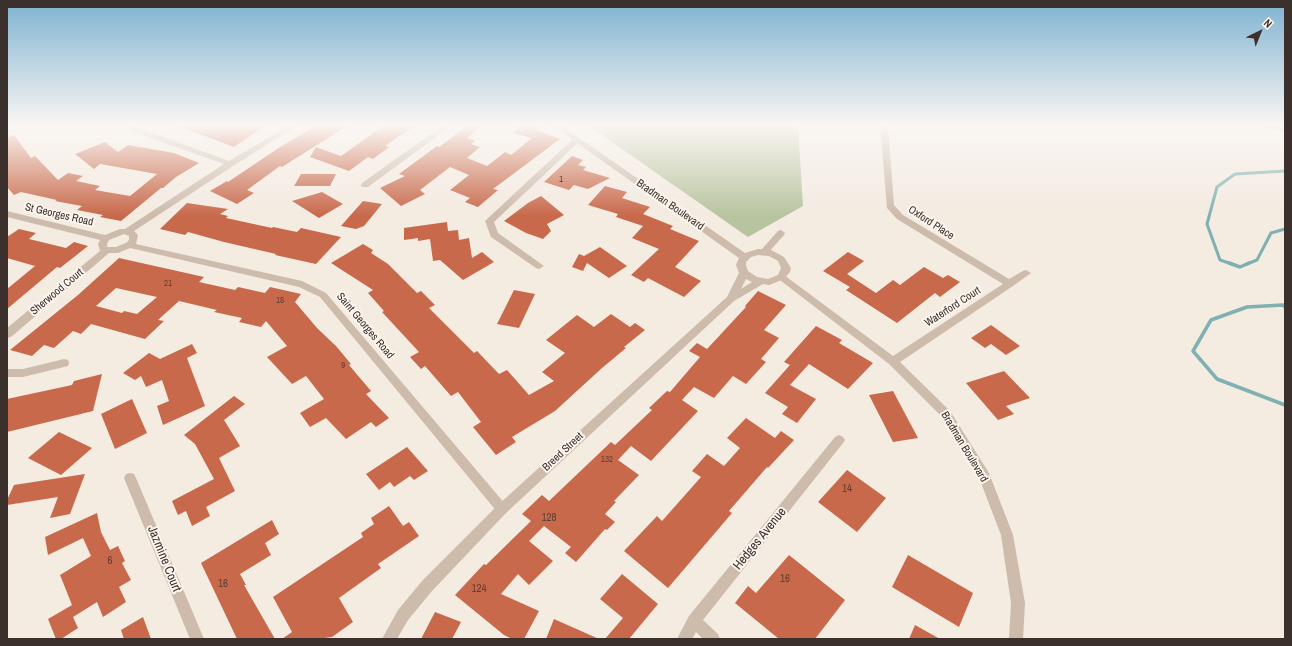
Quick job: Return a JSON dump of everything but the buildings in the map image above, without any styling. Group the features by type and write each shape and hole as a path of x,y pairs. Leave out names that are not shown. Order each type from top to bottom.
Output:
{"street":[{"path":"208,156 230,164"},
{"path":"128,231 134,235 134,238 129,244 118,250 103,249 102,244 106,238 117,232 128,231 243,156"},
{"path":"365,185 405,156"},
{"path":"539,266 494,235 489,221 559,156"},
{"name":"Bradman Boulevard","path":"600,156 744,257"},
{"name":"Oxford Place","path":"886,156 890,206 900,217 946,247 1010,284"},
{"name":"St Georges Road","path":"9,217 106,238"},
{"path":"764,252 781,233"},
{"name":"Saint Georges Road","path":"129,244 302,284 323,295 502,509"},
{"name":"Sherwood Court","path":"7,334 107,250"},
{"path":"731,299 762,282 776,280 785,272 784,263 777,256 764,252 753,253 744,257 741,265 744,273 755,280 762,282"},
{"name":"Breed Street","path":"388,639 403,615 427,586 502,509 731,299 744,273"},
{"name":"Waterford Court","path":"893,361 1026,273"},
{"name":"Bradman Boulevard","path":"781,277 893,361 946,414 983,473 1006,535 1018,603 1016,639"},
{"path":"7,373 23,373 64,363"},
{"name":"Hedges Avenue","path":"684,639 694,621 839,440"},
{"name":"Jazmine Court","path":"130,478 197,639"},
{"path":"694,621 713,639"}],"green space":[{"path":"632,156 800,156 803,206 748,237"}],"waterway":[{"path":"1229,263 1220,260 1207,224 1217,187 1235,174 1285,171"},
{"path":"1247,264 1257,260 1271,233 1285,229"},
{"path":"1229,263 1240,267 1249,263"},
{"path":"1285,307 1283,305 1247,307 1211,320 1193,351 1217,379 1285,405"}]}
